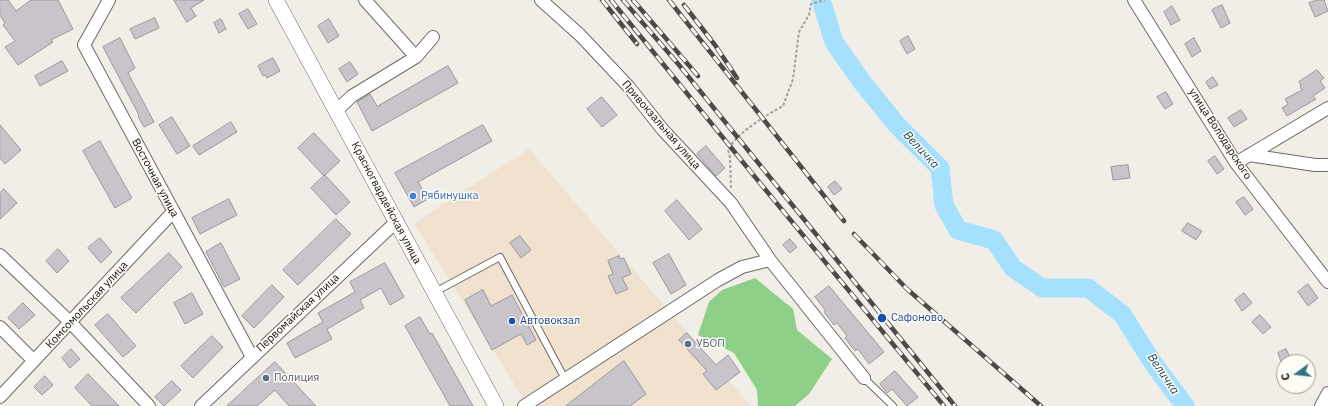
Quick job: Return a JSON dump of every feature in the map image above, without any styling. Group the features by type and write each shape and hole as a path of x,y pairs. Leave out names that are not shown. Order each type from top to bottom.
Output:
{"street":[{"name":"Восточная улица","path":"109,0 84,46 252,357"},
{"name":"Красногвардейская улица","path":"276,0 496,406"},
{"path":"365,0 416,57"},
{"name":"Привокзальная улица","path":"541,0 580,35 628,86 663,130 731,204 770,260 864,378"},
{"name":"улица Володарского","path":"1134,0 1236,163 1328,282"},
{"path":"336,111 352,96 416,57 433,37"},
{"path":"1236,163 1328,108"},
{"path":"1249,155 1328,166"},
{"name":"Комсомольская улица","path":"0,397 173,212"},
{"name":"Первомайская улица","path":"201,406 397,221"},
{"path":"0,255 70,322 149,406"},
{"path":"524,406 718,280 742,267 770,260"},
{"path":"0,327 34,361"},
{"path":"1321,406 1328,393"}],"lane":[{"path":"434,292 500,257 565,379"},
{"path":"864,378 892,406"}],"path":[{"path":"731,204 732,178 729,149 737,138 767,114 783,106 793,79 799,32 809,15 811,4 825,0"}],"shaded area":[{"path":"529,149 751,406 528,406 414,223"}],"green space":[{"path":"755,278 793,309 797,330 832,359 809,394 795,406 758,406 757,390 734,353 698,335 709,302 722,290"}],"building":[{"path":"0,0 8,0 16,11 31,0 58,0 73,29 51,40 53,42 18,65 5,47 15,41 3,25 5,23 0,15"},
{"path":"174,0 204,0 191,8 196,16 187,22"},
{"path":"1317,0 1324,0 1328,11 1315,17 1309,3"},
{"path":"1222,5 1230,23 1221,28 1212,10"},
{"path":"1172,6 1180,20 1171,25 1164,12"},
{"path":"248,9 257,24 248,29 239,14"},
{"path":"155,18 159,28 135,39 130,29"},
{"path":"221,19 226,29 219,33 214,23"},
{"path":"329,19 339,36 328,43 318,26"},
{"path":"908,36 915,49 907,54 900,41"},
{"path":"120,38 135,68 128,73 154,122 144,127 103,47"},
{"path":"1194,38 1201,51 1192,57 1185,44"},
{"path":"273,58 280,71 267,78 265,75 263,76 258,66"},
{"path":"62,61 68,71 40,86 35,76"},
{"path":"350,62 358,74 347,82 339,69"},
{"path":"448,66 458,83 372,131 357,102 370,94 377,106"},
{"path":"1317,70 1324,78 1320,81 1325,88 1313,96 1316,99 1287,116 1282,108 1288,104 1285,99 1302,90 1299,82"},
{"path":"1213,77 1218,85 1210,89 1206,82"},
{"path":"1166,92 1173,104 1165,109 1157,97"},
{"path":"602,97 617,115 602,127 587,109"},
{"path":"1241,110 1247,119 1234,127 1228,118"},
{"path":"172,117 190,146 177,154 159,125"},
{"path":"231,122 237,132 199,155 193,146"},
{"path":"0,125 21,150 5,164 0,158"},
{"path":"483,125 492,141 418,182 428,199 414,207 395,173"},
{"path":"314,133 340,161 324,176 298,148"},
{"path":"100,141 132,198 115,208 83,151"},
{"path":"706,146 725,168 716,176 697,154"},
{"path":"1215,156 1224,169 1217,174 1208,161"},
{"path":"1128,165 1130,178 1113,180 1111,167"},
{"path":"325,175 350,202 336,215 311,188"},
{"path":"835,181 842,189 834,195 828,187"},
{"path":"4,189 17,203 0,219 0,193"},
{"path":"1244,197 1253,209 1245,215 1236,202"},
{"path":"229,199 237,215 200,234 192,218"},
{"path":"677,200 702,229 689,240 665,211"},
{"path":"336,219 351,234 298,285 283,270"},
{"path":"1188,223 1202,231 1196,240 1182,231"},
{"path":"520,236 531,250 521,258 510,243"},
{"path":"100,238 112,252 101,263 88,248"},
{"path":"790,239 797,247 790,253 783,245"},
{"path":"221,243 240,279 224,287 206,252"},
{"path":"58,249 69,261 57,273 46,261"},
{"path":"169,253 182,267 136,313 121,298"},
{"path":"669,254 686,285 671,294 653,263"},
{"path":"619,256 620,259 624,258 631,274 622,278 628,289 616,294 608,276 613,274 608,261"},
{"path":"385,263 404,297 390,305 381,288 360,300 364,308 327,329 332,339 295,358 287,343 323,322 318,313 355,292 350,282"},
{"path":"1308,284 1318,298 1308,306 1298,292"},
{"path":"272,285 284,297 254,328 242,316"},
{"path":"829,286 884,352 869,364 858,349 855,351 845,338 847,336 837,323 834,325 824,312 826,311 815,297"},
{"path":"483,290 491,306 512,295 536,340 527,345 521,334 492,350 465,300"},
{"path":"192,293 203,314 185,324 174,303"},
{"path":"1244,293 1252,303 1242,311 1235,300"},
{"path":"23,303 35,315 19,329 8,318"},
{"path":"108,314 136,346 123,357 95,325"},
{"path":"1260,315 1271,327 1263,334 1252,322"},
{"path":"420,317 430,334 432,333 473,406 450,406 405,326"},
{"path":"687,333 716,365 728,355 740,372 716,390 703,374 707,371 679,340"},
{"path":"212,336 223,347 193,378 181,366"},
{"path":"71,349 80,359 70,368 62,358"},
{"path":"1286,349 1288,354 1278,354"},
{"path":"624,361 646,394 630,406 566,406"},
{"path":"275,362 316,406 289,406 275,390 257,406 227,406"},
{"path":"895,371 918,397 907,406 892,389 887,393 880,384"},
{"path":"88,374 119,406 92,406 75,388"},
{"path":"45,376 53,385 42,395 34,387"},
{"path":"172,381 181,390 164,406 155,397"}],"waterway":[{"name":"Величка","path":"821,0 834,42 862,82 896,124 940,168 944,205 958,230 994,240 1013,268 1042,288 1088,288 1122,314 1153,363 1185,406"}],"railway":[{"path":"602,0 637,44"},
{"path":"611,0 944,406"},
{"path":"623,0 679,65 955,406"},
{"path":"633,0 698,76"},
{"path":"669,0 844,221"},
{"path":"684,5 715,45 737,78"},
{"path":"854,234 907,289 1041,406"}],"place":[{"name":"Рябинушка","path":"413,196"},
{"name":"Сафоново","path":"882,318"},
{"name":"Автовокзал","path":"512,321"},
{"name":"УБОП","path":"688,344"},
{"name":"Полиция","path":"266,378"}]}
